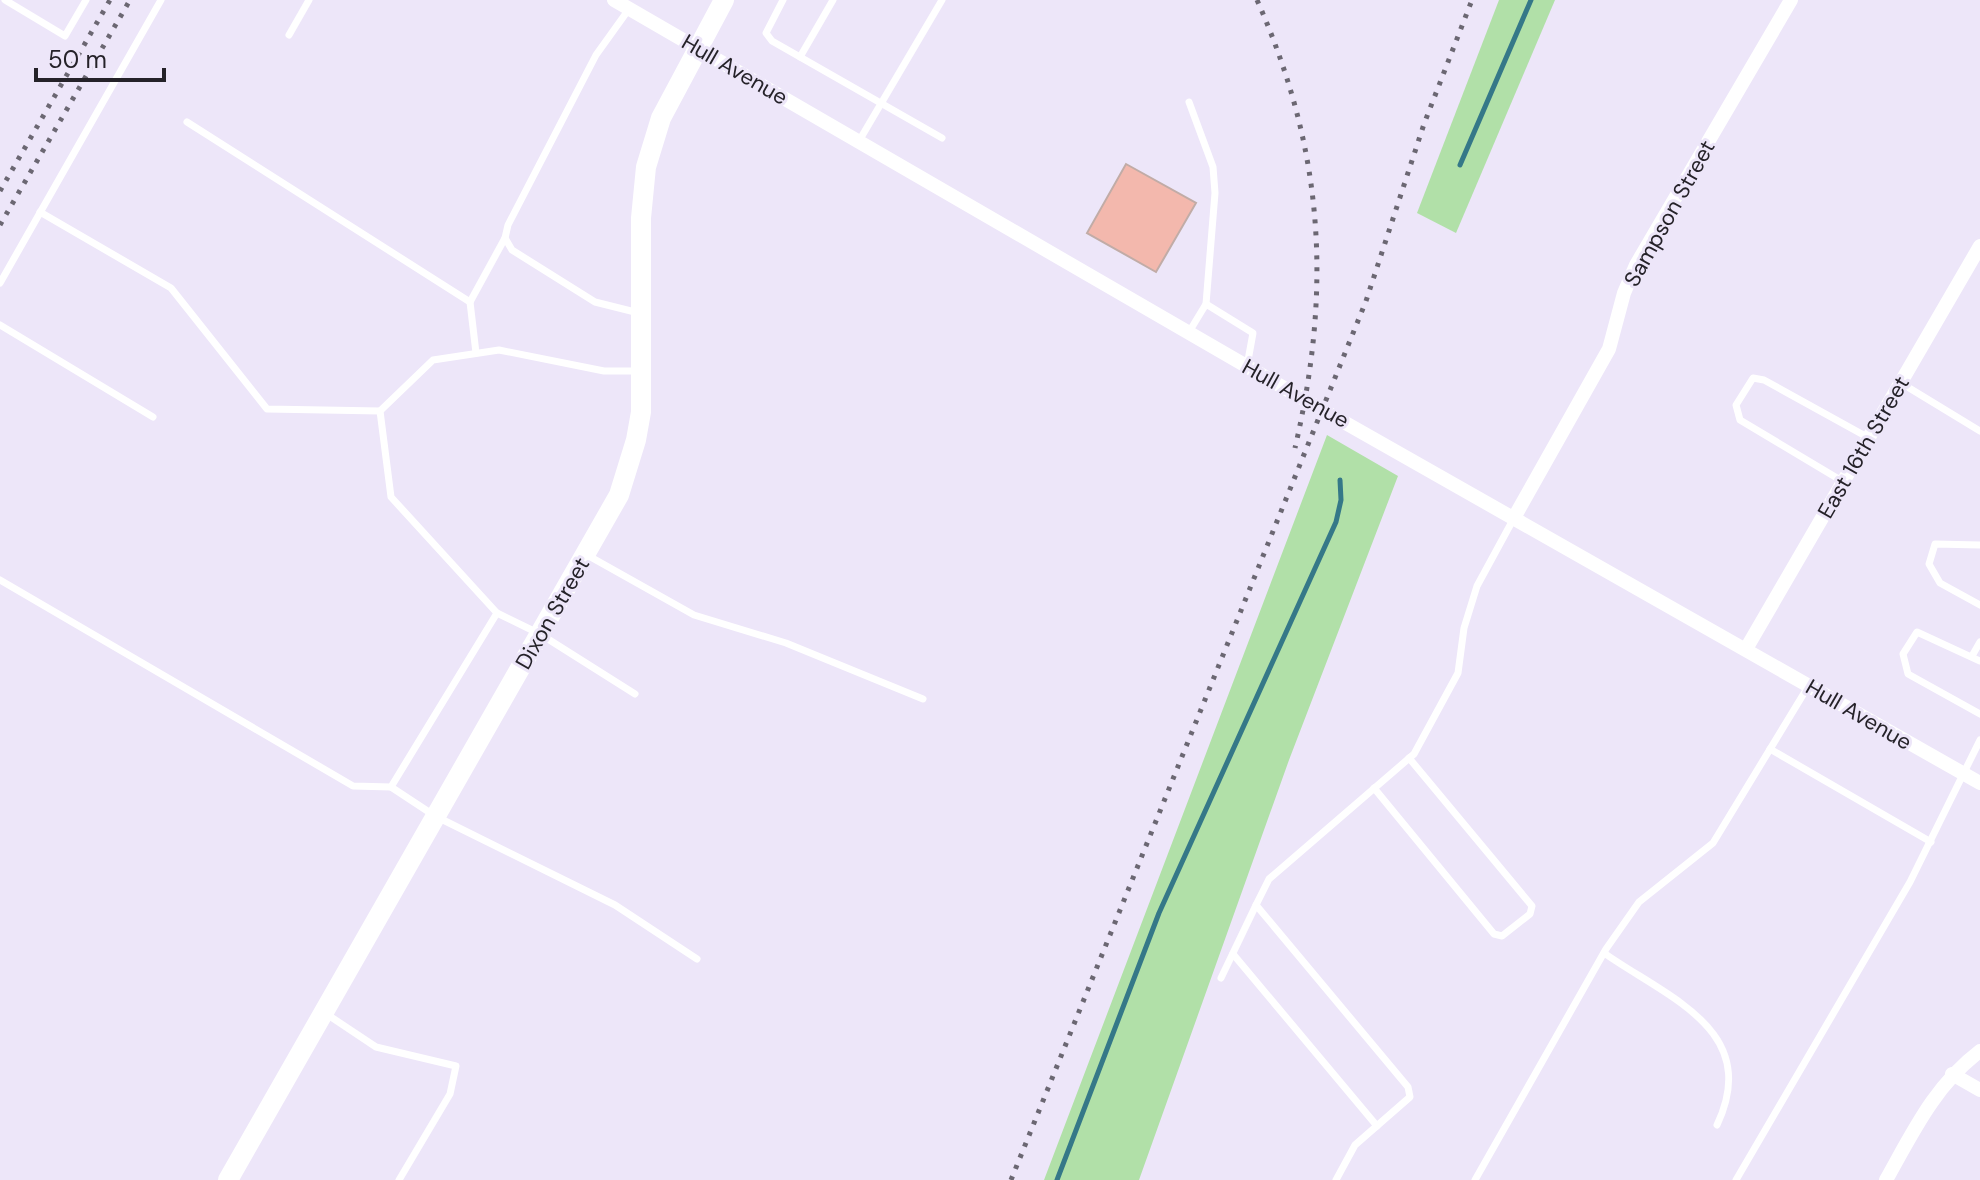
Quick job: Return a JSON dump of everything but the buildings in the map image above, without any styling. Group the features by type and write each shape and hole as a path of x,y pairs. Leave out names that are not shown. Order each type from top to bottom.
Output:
{"street":[{"name":"Hull Avenue","path":"614,0 1247,366 1980,783"},
{"name":"Dixon Street","path":"228,1180 619,495 636,440 641,371 641,218 646,167 661,118 724,0"},
{"name":"Sampson Street","path":"1515,516 1609,349 1636,265 1791,0"},
{"name":"East 16th Street","path":"1746,649 1980,246"},
{"path":"1886,1180 1931,1100 1952,1074 1980,1051"},
{"path":"1952,1074 1980,1090"}],"lane":[{"path":"5,0 65,36 86,0"},
{"path":"0,283 161,0"},
{"path":"289,35 309,0"},
{"path":"783,0 766,33 800,57 942,138"},
{"path":"800,57 833,0"},
{"path":"859,141 942,0"},
{"path":"476,353 470,302 596,55 629,9"},
{"path":"1189,102 1213,167 1215,193 1206,304 1189,332"},
{"path":"187,122 470,302"},
{"path":"40,212 171,288 267,409 380,411 433,360 499,350 604,371 641,371"},
{"path":"505,238 512,250 595,302 641,314"},
{"path":"1206,304 1253,333 1247,366"},
{"path":"0,325 153,417"},
{"path":"1843,482 1740,420 1736,405 1753,378 1764,380 1869,438"},
{"path":"1901,383 1980,431"},
{"path":"380,411 391,497 497,613 540,634 635,694"},
{"path":"1221,978 1269,879 1409,758 1458,673 1464,628 1477,586 1515,516"},
{"path":"1980,545 1935,544 1929,564 1940,583 1980,605"},
{"path":"586,554 694,615 786,643 923,699"},
{"path":"0,580 353,786 391,787 435,816 615,905 697,959"},
{"path":"391,787 497,613"},
{"path":"1980,661 1917,632 1903,654 1908,674 1980,714"},
{"path":"1972,656 1980,642"},
{"path":"1475,1180 1604,953 1639,902 1713,843 1809,685"},
{"path":"1736,1180 1931,842 1980,740"},
{"path":"1770,749 1931,842"},
{"path":"1374,788 1494,934 1502,936 1530,914 1532,906 1409,758"},
{"path":"1256,905 1408,1087 1410,1097 1355,1145 1336,1180"},
{"path":"1604,953 1706,1021 1723,1045 1731,1078 1727,1104 1717,1125"},
{"path":"1233,954 1377,1126"},
{"path":"323,1012 376,1047 456,1066 450,1094 399,1180"}],"green space":[{"path":"1499,0 1555,0 1456,233 1417,213"},
{"path":"1327,435 1398,476 1289,760 1139,1180 1044,1180"}],"waterway":[{"path":"1460,165 1531,0"},
{"path":"1057,1180 1159,913 1336,522 1341,500 1340,480"}],"railway":[{"path":"0,191 110,0"},
{"path":"0,225 130,0"},
{"path":"1257,0 1296,111 1308,166 1315,221 1317,276 1314,332 1295,448"},
{"path":"1011,1180 1366,301 1424,124 1472,0"}]}
